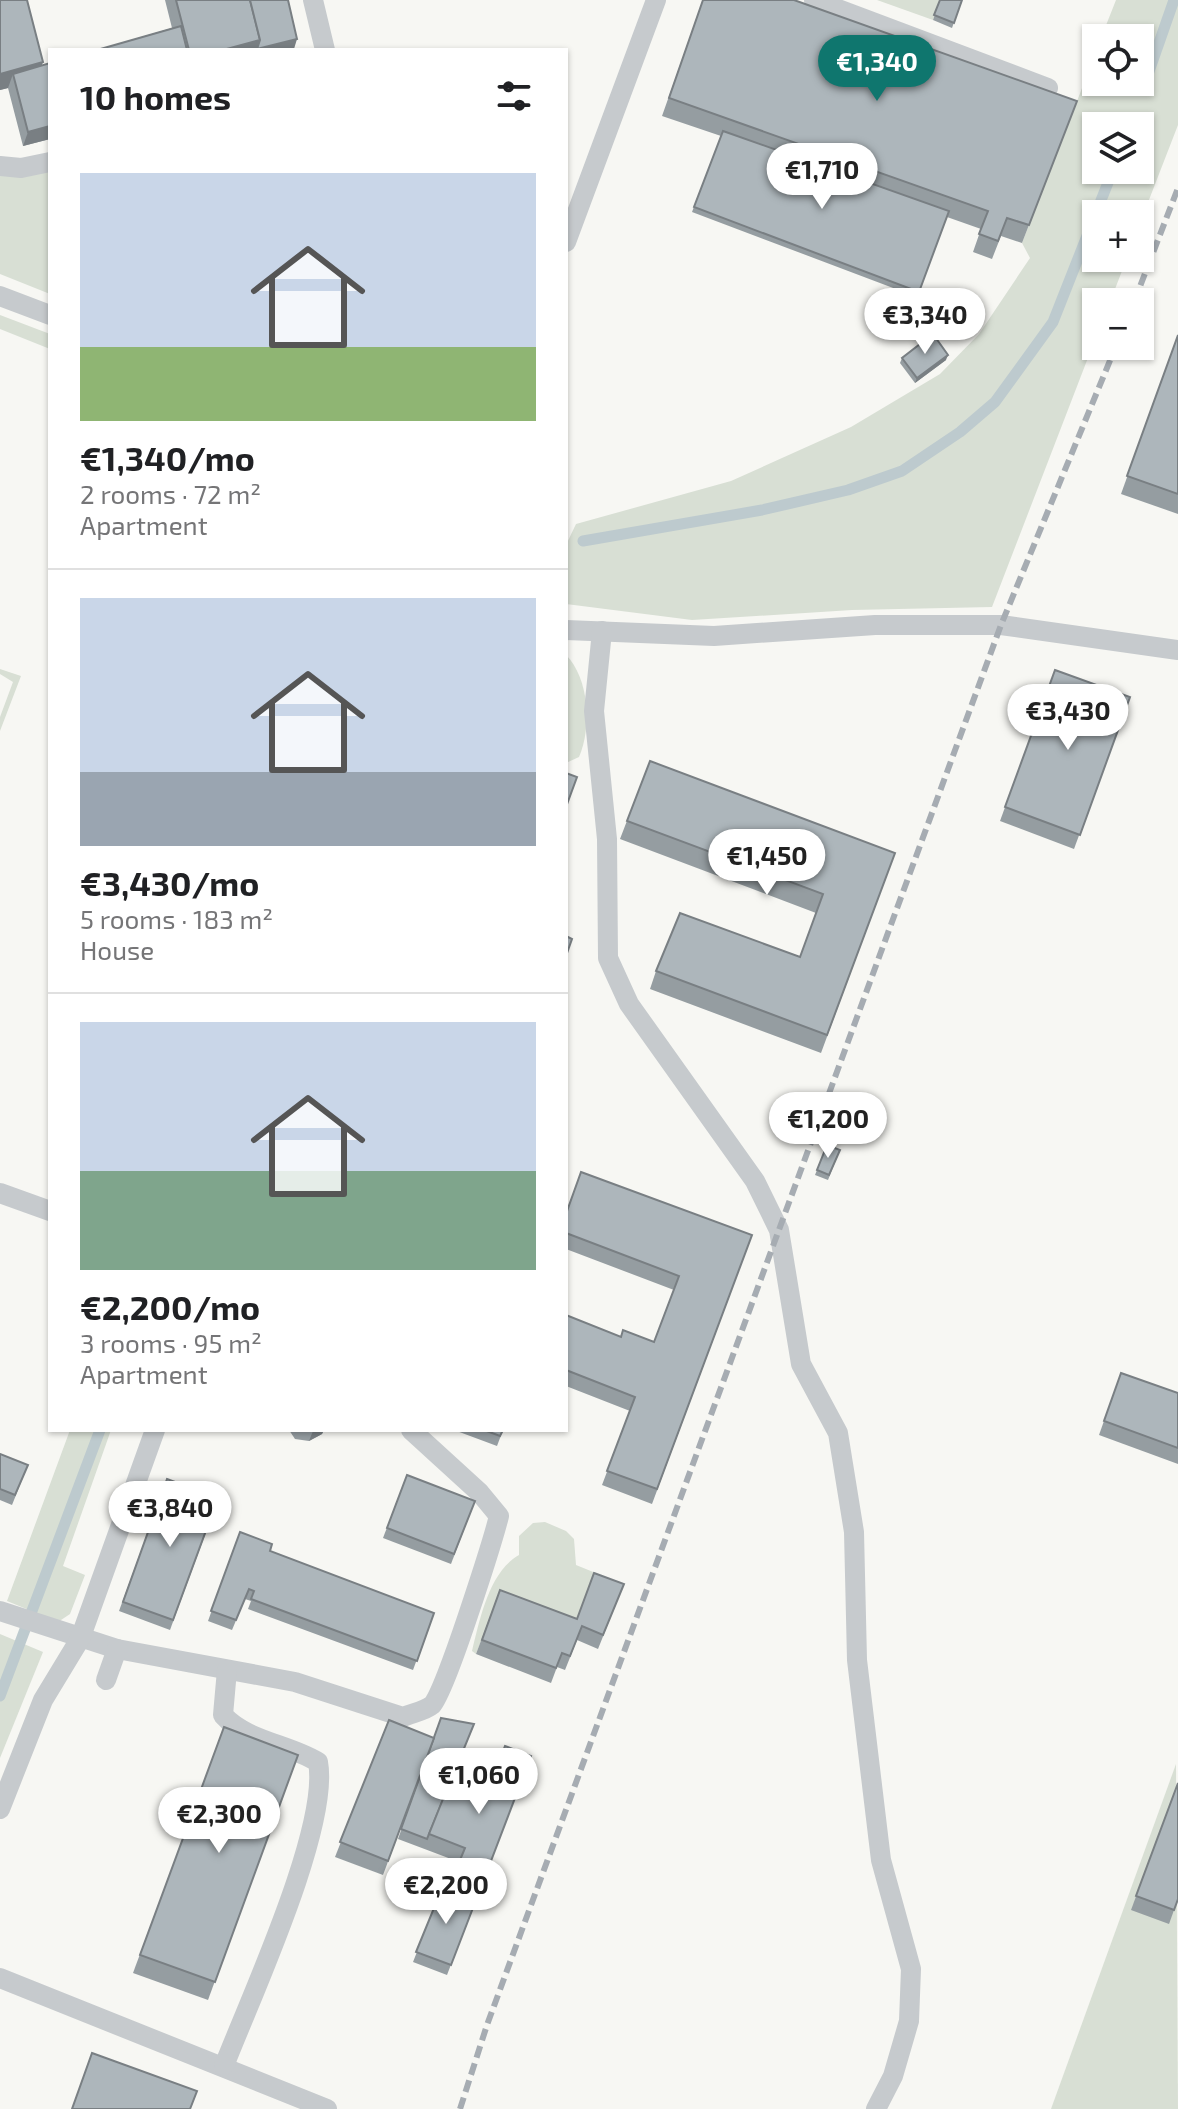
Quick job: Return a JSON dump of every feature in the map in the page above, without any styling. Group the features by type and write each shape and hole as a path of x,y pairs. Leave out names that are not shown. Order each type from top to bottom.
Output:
{"lane":[{"path":"313,0 325,48"},
{"path":"568,237 656,0"},
{"path":"814,0 1048,88"},
{"path":"0,166 21,168 48,162"},
{"path":"0,296 48,314"},
{"path":"568,630 714,636 875,625 1001,625 1178,650"},
{"path":"602,631 594,711 607,839 608,958 629,1004 755,1181 779,1230 801,1364 838,1433 854,1532 857,1660 881,1860 911,1969 909,2021 893,2076 876,2109"},
{"path":"0,1193 48,1210"},
{"path":"0,1809 43,1700 80,1639 154,1432"},
{"path":"2,1612 117,1649 295,1682 403,1717 434,1704 445,1683 461,1630 489,1558 499,1516 480,1493 413,1432"},
{"path":"106,1680 117,1649"},
{"path":"224,2066 299,1871 322,1781 318,1762 301,1751 234,1727 223,1715 227,1670"},
{"path":"0,1978 327,2109"}],"shaded area":[{"path":"877,0 940,0 933,20"},
{"path":"1116,0 1178,0 1178,125 1149,200 1082,200 1082,272 1122,272 1115,288 1082,288 1082,360 1087,360 992,607 852,610 692,620 568,604 568,541 576,524 731,481 851,427 940,374 979,334 1030,258 1022,243 1082,88 1082,96 1154,96 1154,24 1107,24"},
{"path":"48,172 48,293 0,274 0,175"},
{"path":"0,315 48,333 48,348 0,329"},
{"path":"568,658 580,676 586,703 586,732 579,757 568,762"},
{"path":"0,669 21,676 0,731 0,717 13,682 0,674"},
{"path":"69,1432 110,1432 63,1566 85,1575 70,1614 58,1622 7,1601"},
{"path":"545,1522 566,1531 574,1539 576,1565 613,1580 620,1587 619,1598 589,1587 572,1633 495,1604 476,1654 472,1651 475,1638 493,1584 519,1555 519,1536 533,1523"},
{"path":"0,1634 43,1652 0,1758"},
{"path":"1176,1764 1178,2109 1051,2109"}],"building":[{"path":"0,0 27,0 43,62 0,74"},
{"path":"176,0 250,0 260,40 230,48 188,48"},
{"path":"250,0 288,0 297,39 257,48 260,40"},
{"path":"703,0 794,0 1077,101 1029,225 1007,218 998,241 979,234 988,211 669,98"},
{"path":"940,0 962,0 954,23 934,15"},
{"path":"181,26 186,48 104,48"},
{"path":"48,64 48,127 28,132 13,74"},
{"path":"723,131 949,211 919,292 694,207"},
{"path":"933,334 948,355 917,378 902,358"},
{"path":"1178,335 1178,494 1127,476"},
{"path":"1055,670 1130,697 1080,835 1005,807"},
{"path":"650,761 895,853 827,1035 656,971 680,913 800,957 823,894 627,821"},
{"path":"568,774 577,777 568,802"},
{"path":"827,1145 840,1150 829,1175 817,1170"},
{"path":"581,1172 752,1235 657,1489 607,1471 635,1397 568,1371 568,1316 621,1337 623,1330 654,1342 679,1276 568,1234 568,1208"},
{"path":"1121,1373 1178,1393 1178,1448 1104,1421"},
{"path":"0,1454 28,1465 15,1495 0,1489"},
{"path":"407,1475 475,1501 454,1554 387,1528"},
{"path":"167,1479 218,1498 173,1620 123,1602"},
{"path":"240,1532 272,1544 270,1551 434,1613 417,1661 251,1599 254,1591 249,1589 236,1620 211,1611"},
{"path":"594,1573 624,1584 603,1635 582,1626 570,1656 562,1653 556,1668 482,1640 500,1590 577,1619"},
{"path":"441,1718 474,1724 427,1839 401,1829"},
{"path":"389,1720 434,1738 388,1861 340,1842"},
{"path":"224,1727 298,1755 215,1982 140,1955"},
{"path":"505,1746 531,1756 478,1895 450,1884 465,1848 429,1834 455,1769 490,1783"},
{"path":"1178,1783 1178,1899 1174,1910 1136,1896"},
{"path":"443,1886 476,1900 451,1965 416,1952"},
{"path":"92,2053 197,2091 190,2109 72,2109"}],"waterway":[{"path":"1154,57 1174,0"},
{"path":"583,541 762,510 848,490 902,471 960,432 995,402 1053,322 1107,184"},
{"path":"0,1696 99,1432"}],"railway":[{"path":"1139,288 1178,188"},
{"path":"460,2109 487,2025 1001,625 1110,360"}]}
